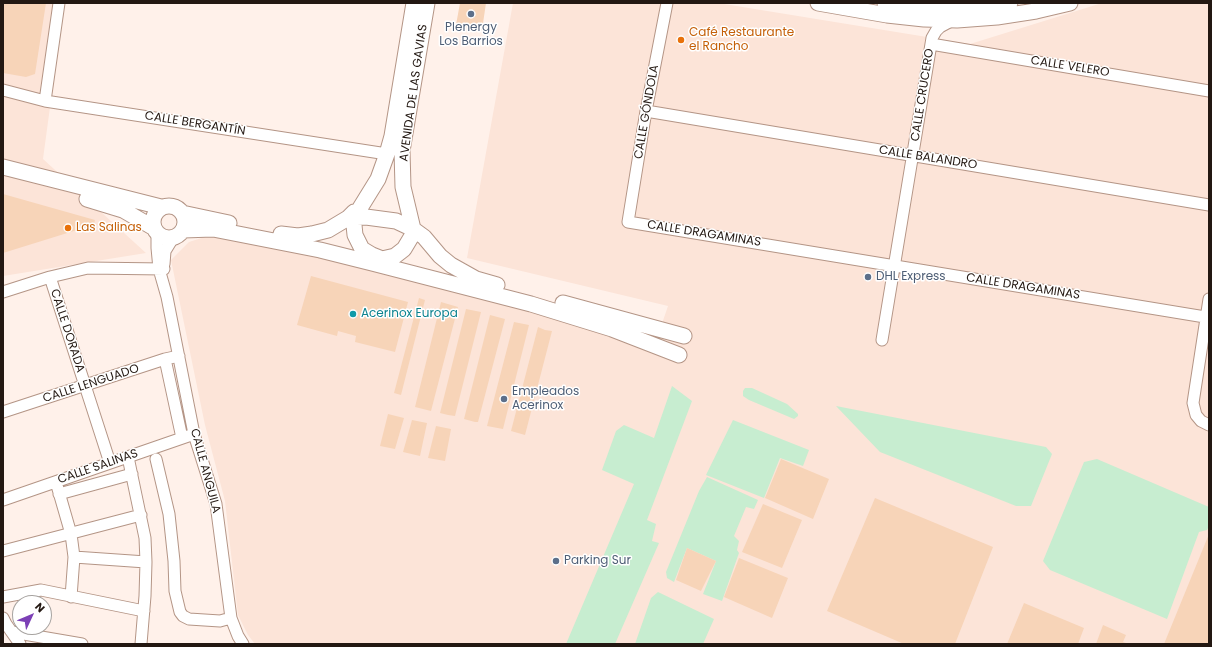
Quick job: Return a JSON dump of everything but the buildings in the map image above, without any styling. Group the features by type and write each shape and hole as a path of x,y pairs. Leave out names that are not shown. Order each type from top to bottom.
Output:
{"street":[{"path":"45,101 59,3"},
{"name":"AVENIDA DE LAS GAVIAS","path":"355,214 378,179 387,154 392,136 414,3"},
{"name":"AVENIDA DE LAS GAVIAS","path":"414,229 403,187 402,151 427,3"},
{"name":"CALLE GÓNDOLA","path":"628,222 646,111 667,3"},
{"path":"818,3 887,15 954,19 997,17 1036,11 1070,3"},
{"path":"885,3 905,6 936,7 980,6 1010,3"},
{"name":"CALLE CRUCERO","path":"918,18 927,26 932,41"},
{"name":"CALLE CRUCERO","path":"882,340 932,41 940,26 954,19"},
{"name":"CALLE VELERO","path":"932,41 1209,90"},
{"name":"CALLE BERGANTÍN","path":"3,90 45,101 387,154"},
{"name":"CALLE BALANDRO","path":"646,111 1209,205"},
{"path":"3,166 161,207 175,207 182,212 290,236 312,234 328,230 355,214 396,221 414,229 424,237 440,256 451,265 476,279 684,336"},
{"path":"3,175 123,210 164,238 178,234 213,229 293,245 372,263 531,304 612,328 679,355"},
{"path":"155,231 152,224 153,216 161,207"},
{"path":"178,234 185,221 182,212"},
{"path":"355,214 355,235 358,243 366,252 382,259 450,279 461,286"},
{"name":"CALLE DRAGAMINAS","path":"628,222 1205,317"},
{"path":"293,245 323,246 371,258 382,259 395,256 404,249 410,242 414,229"},
{"name":"CALLE ANGUILA","path":"155,231 157,248 194,434 216,504 231,618 243,644"},
{"name":"CALLE ANGUILA","path":"162,269 165,251 178,234"},
{"path":"3,292 50,277 88,268 162,269"},
{"name":"CALLE DORADA","path":"50,277 110,463"},
{"path":"1209,299 1205,317 1193,403 1196,415 1201,421 1209,425"},
{"name":"CALLE LENGUADO","path":"3,412 165,359 179,356"},
{"name":"CALLE ANGUILA","path":"165,359 182,438"},
{"name":"CALLE SALINAS","path":"4,497 56,482 194,434"},
{"path":"128,457 145,538 146,562 141,644"},
{"path":"156,459 168,507 177,604 183,616 189,619 215,620 231,618"},
{"path":"59,494 132,474"},
{"path":"56,482 71,534 74,556 71,597"},
{"path":"3,551 141,515"},
{"path":"74,556 146,562"},
{"path":"3,597 40,590 144,611"},
{"path":"6,625 66,643 82,644"},
{"path":"6,625 20,644"}],"shaded area":[{"path":"3,3 64,3 43,159 146,253 3,276"},
{"path":"513,3 718,3 970,44 1102,3 1209,3 1209,644 255,644 248,635 238,615 225,501 205,425 171,260 189,242 214,234 262,243 562,319 654,347 668,306 467,258"}],"green space":[{"path":"672,386 692,401 647,520 656,524 652,541 659,543 615,644 566,644 634,484 602,470 616,431 624,425 654,438"},
{"path":"745,388 752,388 787,404 798,414 798,416 794,419 749,400 743,396 743,391"},
{"path":"836,406 1046,447 1052,454 1031,506 1016,506 880,452"},
{"path":"733,420 809,450 803,466 780,458 764,498 706,475"},
{"path":"1097,459 1209,507 1209,526 1207,530 1199,532 1167,619 1050,570 1043,561 1084,462"},
{"path":"707,477 758,500 754,509 746,507 734,536 739,541 737,550 739,553 722,601 703,594 716,561 687,548 674,582 667,578 666,572 699,491"},
{"path":"658,592 714,619 703,644 635,644 651,598"}],"place":[{"name":"Plenergy Los Barrios","path":"471,14"},
{"name":"Café Restaurante el Rancho","path":"681,40"},
{"name":"Las Salinas","path":"68,228"},
{"name":"DHL Express","path":"868,277"},
{"name":"Acerinox Europa","path":"353,314"},
{"name":"Empleados Acerinox","path":"504,399"},
{"name":"Parking Sur","path":"556,561"}]}
